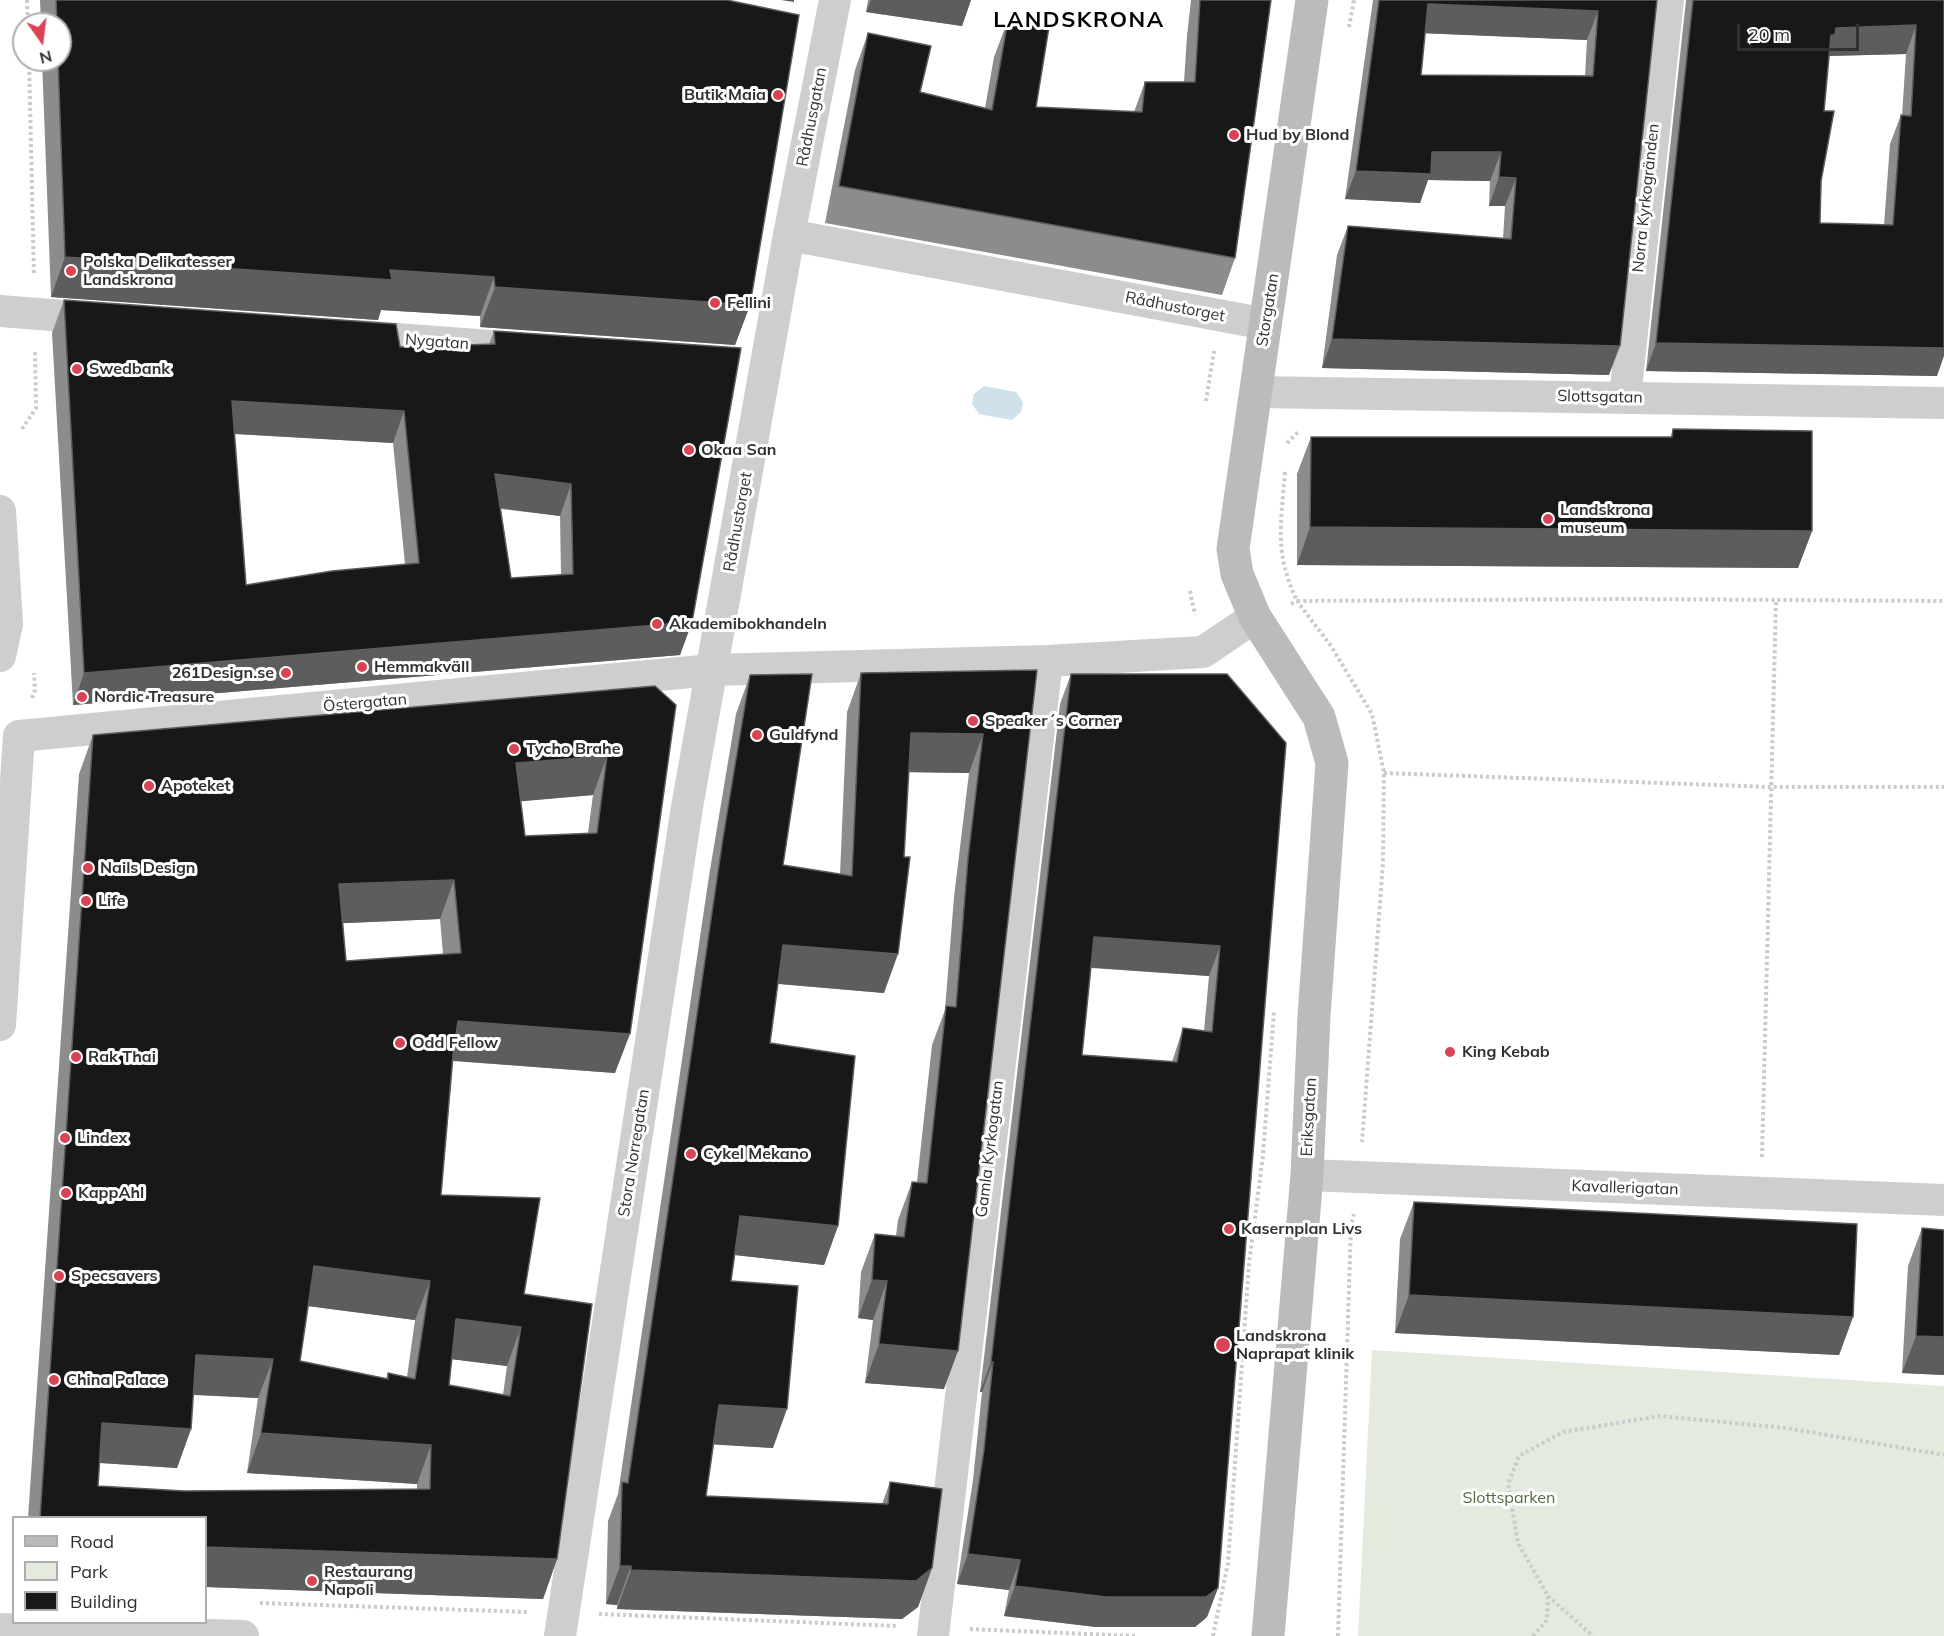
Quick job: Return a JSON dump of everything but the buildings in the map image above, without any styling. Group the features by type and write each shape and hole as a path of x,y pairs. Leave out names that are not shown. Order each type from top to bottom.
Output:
{"street":[{"name":"Rådhusgatan","path":"789,235 836,0"},
{"name":"Storgatan","path":"1255,617 1237,574 1233,549 1312,0"},
{"name":"Norra Kyrkogränden","path":"1626,397 1668,0"},
{"name":"Rådhustorget","path":"711,670 754,364 789,235 1266,324"},
{"path":"0,311 129,321"},
{"name":"Nygatan","path":"329,334 542,349"},
{"name":"Slottsgatan","path":"1256,392 1944,402"},
{"path":"0,511 7,624 0,656"},
{"path":"711,670 1047,661 1203,652 1255,617"},
{"name":"Eriksgatan","path":"1255,617 1319,717 1332,763 1314,1016 1306,1175 1268,1636"},
{"name":"Gamla Kyrkogatan","path":"934,1632 1047,661"},
{"name":"Östergatan","path":"0,1025 19,736 711,670"},
{"name":"Stora Norregatan","path":"562,1624 687,807 711,670"},
{"name":"Kavallerigatan","path":"1306,1175 1944,1200"},
{"path":"0,1629 243,1636"}],"path":[{"path":"22,429 36,408 29,72"},
{"path":"1206,401 1220,315"},
{"path":"1286,455 1287,443"},
{"path":"1285,466 1280,548 1285,575 1297,602 1944,601"},
{"path":"1762,1193 1776,600"},
{"path":"1338,1636 1351,1225 1358,1203 1383,863 1384,773 1772,787 1944,787"},
{"path":"1213,1636 1228,1563 1249,1264 1263,1155 1274,1004"},
{"path":"1593,1636 1548,1596 1518,1543 1508,1484 1519,1456 1563,1432 1660,1416 1786,1428 1944,1455"},
{"path":"1533,1636 1546,1620 1548,1596"},
{"path":"253,1603 562,1624 1135,1636"}],"green space":[{"name":"Slottsparken","path":"1372,1350 1944,1386 1944,1636 1358,1636"}],"shaded area":[{"path":"984,386 1016,392 1023,402 1021,412 1012,420 979,414 972,404 974,394"}],"place":[{"name":"Butik Maia","path":"778,95"},
{"name":"Hud by Blond","path":"1234,135"},
{"name":"Polska Delikatesser Landskrona","path":"71,271"},
{"name":"Fellini","path":"715,303"},
{"name":"Swedbank","path":"77,369"},
{"name":"Okaa San","path":"689,450"},
{"name":"Landskrona museum","path":"1548,519"},
{"name":"Akademibokhandeln","path":"657,624"},
{"name":"Hemmakväll","path":"362,667"},
{"name":"261Design.se","path":"286,673"},
{"name":"Nordic Treasure","path":"82,697"},
{"name":"Speaker´s Corner","path":"973,721"},
{"name":"Guldfynd","path":"757,735"},
{"name":"Tycho Brahe","path":"514,749"},
{"name":"Apoteket","path":"149,786"},
{"name":"Nails Design","path":"88,868"},
{"name":"Life","path":"86,901"},
{"name":"Odd Fellow","path":"400,1043"},
{"name":"King Kebab","path":"1450,1052"},
{"name":"Rak Thai","path":"76,1057"},
{"name":"Lindex","path":"65,1138"},
{"name":"Cykel Mekano","path":"691,1154"},
{"name":"KappAhl","path":"66,1193"},
{"name":"Kasernplan Livs","path":"1229,1229"},
{"name":"Specsavers","path":"59,1276"},
{"name":"Landskrona Naprapat klinik","path":"1223,1345"},
{"name":"China Palace","path":"54,1380"},
{"name":"Restaurang Napoli","path":"312,1581"}],"district":[{"name":"LANDSKRONA","path":"1079,20"}]}
